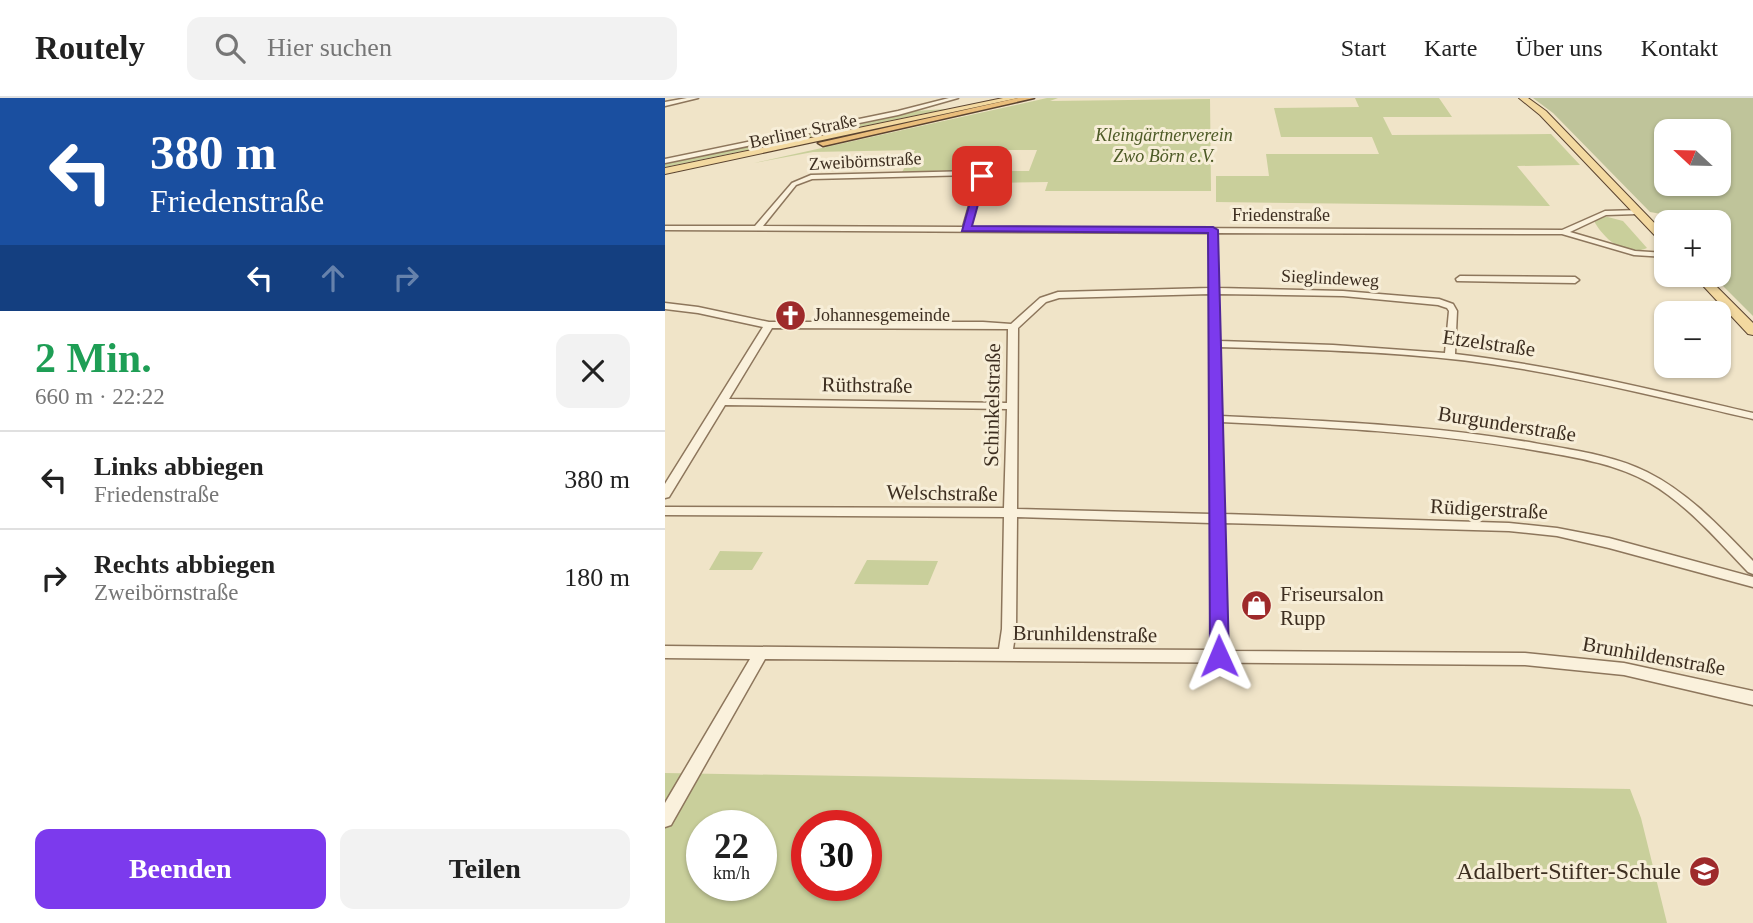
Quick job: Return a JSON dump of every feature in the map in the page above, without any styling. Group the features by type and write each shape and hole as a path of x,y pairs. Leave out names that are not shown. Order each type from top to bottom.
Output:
{"highway":[{"name":"Berliner Straße","path":"823,143 1030,98"}],"main road":[{"name":"Berliner Straße","path":"665,174 1014,98"},
{"path":"1523,98 1543,113 1654,229"},
{"path":"916,109 967,108"},
{"path":"678,180 823,143"},
{"name":"Berliner Straße","path":"665,174 823,143"},
{"path":"1711,287 1753,331"}],"street":[{"path":"665,104 695,98"},
{"path":"665,161 916,109 955,98"},
{"name":"Zweibörnstraße","path":"757,228 795,184 807,178 963,173 982,176 966,229"},
{"name":"Friedenstraße","path":"1562,232 1605,213 1637,212"},
{"path":"1588,221 1605,244"},
{"name":"Friedenstraße","path":"665,228 1562,232 1634,253 1654,254"},
{"path":"1213,230 1219,656"},
{"path":"1459,279 1576,280"},
{"name":"Sieglindeweg","path":"1214,289 1335,292 1445,303 1453,311 1450,356"},
{"name":"Schinkelstraße","path":"1005,654 1009,629 1013,327 1043,300 1053,296 1214,289"},
{"path":"665,306 769,325 1013,327"},
{"path":"665,494 769,325"},
{"name":"Etzelstraße","path":"1215,344 1340,348 1450,356 1528,366 1753,416"},
{"name":"Rüthstraße","path":"722,402 1012,406"},
{"name":"Burgunderstraße","path":"1216,419 1343,424 1458,433 1593,457 1652,479 1678,495 1753,569"},
{"name":"Welschstraße","path":"665,512 850,510 1217,519"},
{"name":"Rüdigerstraße","path":"1217,519 1509,527 1557,532 1609,543 1753,582"},
{"name":"Brunhildenstraße","path":"665,652 1487,658 1563,662 1667,677 1753,698"},
{"path":"665,819 761,653"}],"green space":[{"name":"Kleingärtnerverein Zwo Börn e.V.","path":"1047,98 1058,98 1050,101 1210,99 1211,191 1045,191 1048,182 987,183 991,171 1029,171 1037,150 967,150 958,170 902,172 915,150 813,152 754,163"},
{"path":"1355,98 1439,98 1452,117 1383,117 1392,135 1551,134 1580,165 1517,166 1550,206 1216,202 1216,176 1269,176 1266,154 1379,154 1372,137 1281,137 1274,108 1359,107"},
{"path":"1533,98 1753,98 1753,316 1724,287 1731,287 1731,210 1650,212 1553,113"},
{"path":"946,109 665,167 665,164 914,111"},
{"path":"1604,216 1623,221 1647,248 1631,251 1609,240 1594,221"},
{"path":"720,551 763,552 752,570 709,570"},
{"path":"867,560 938,561 928,585 854,584"},
{"path":"665,773 1630,789 1641,818 1667,923 665,923"}],"place":[{"name":"Johannesgemeinde","path":"791,315"},
{"name":"Friseursalon Rupp","path":"1257,606"},
{"name":"Adalbert-Stifter-Schule","path":"1704,871"}],"route":[{"path":"982,176 966,229 1213,230 1219,656"}]}
